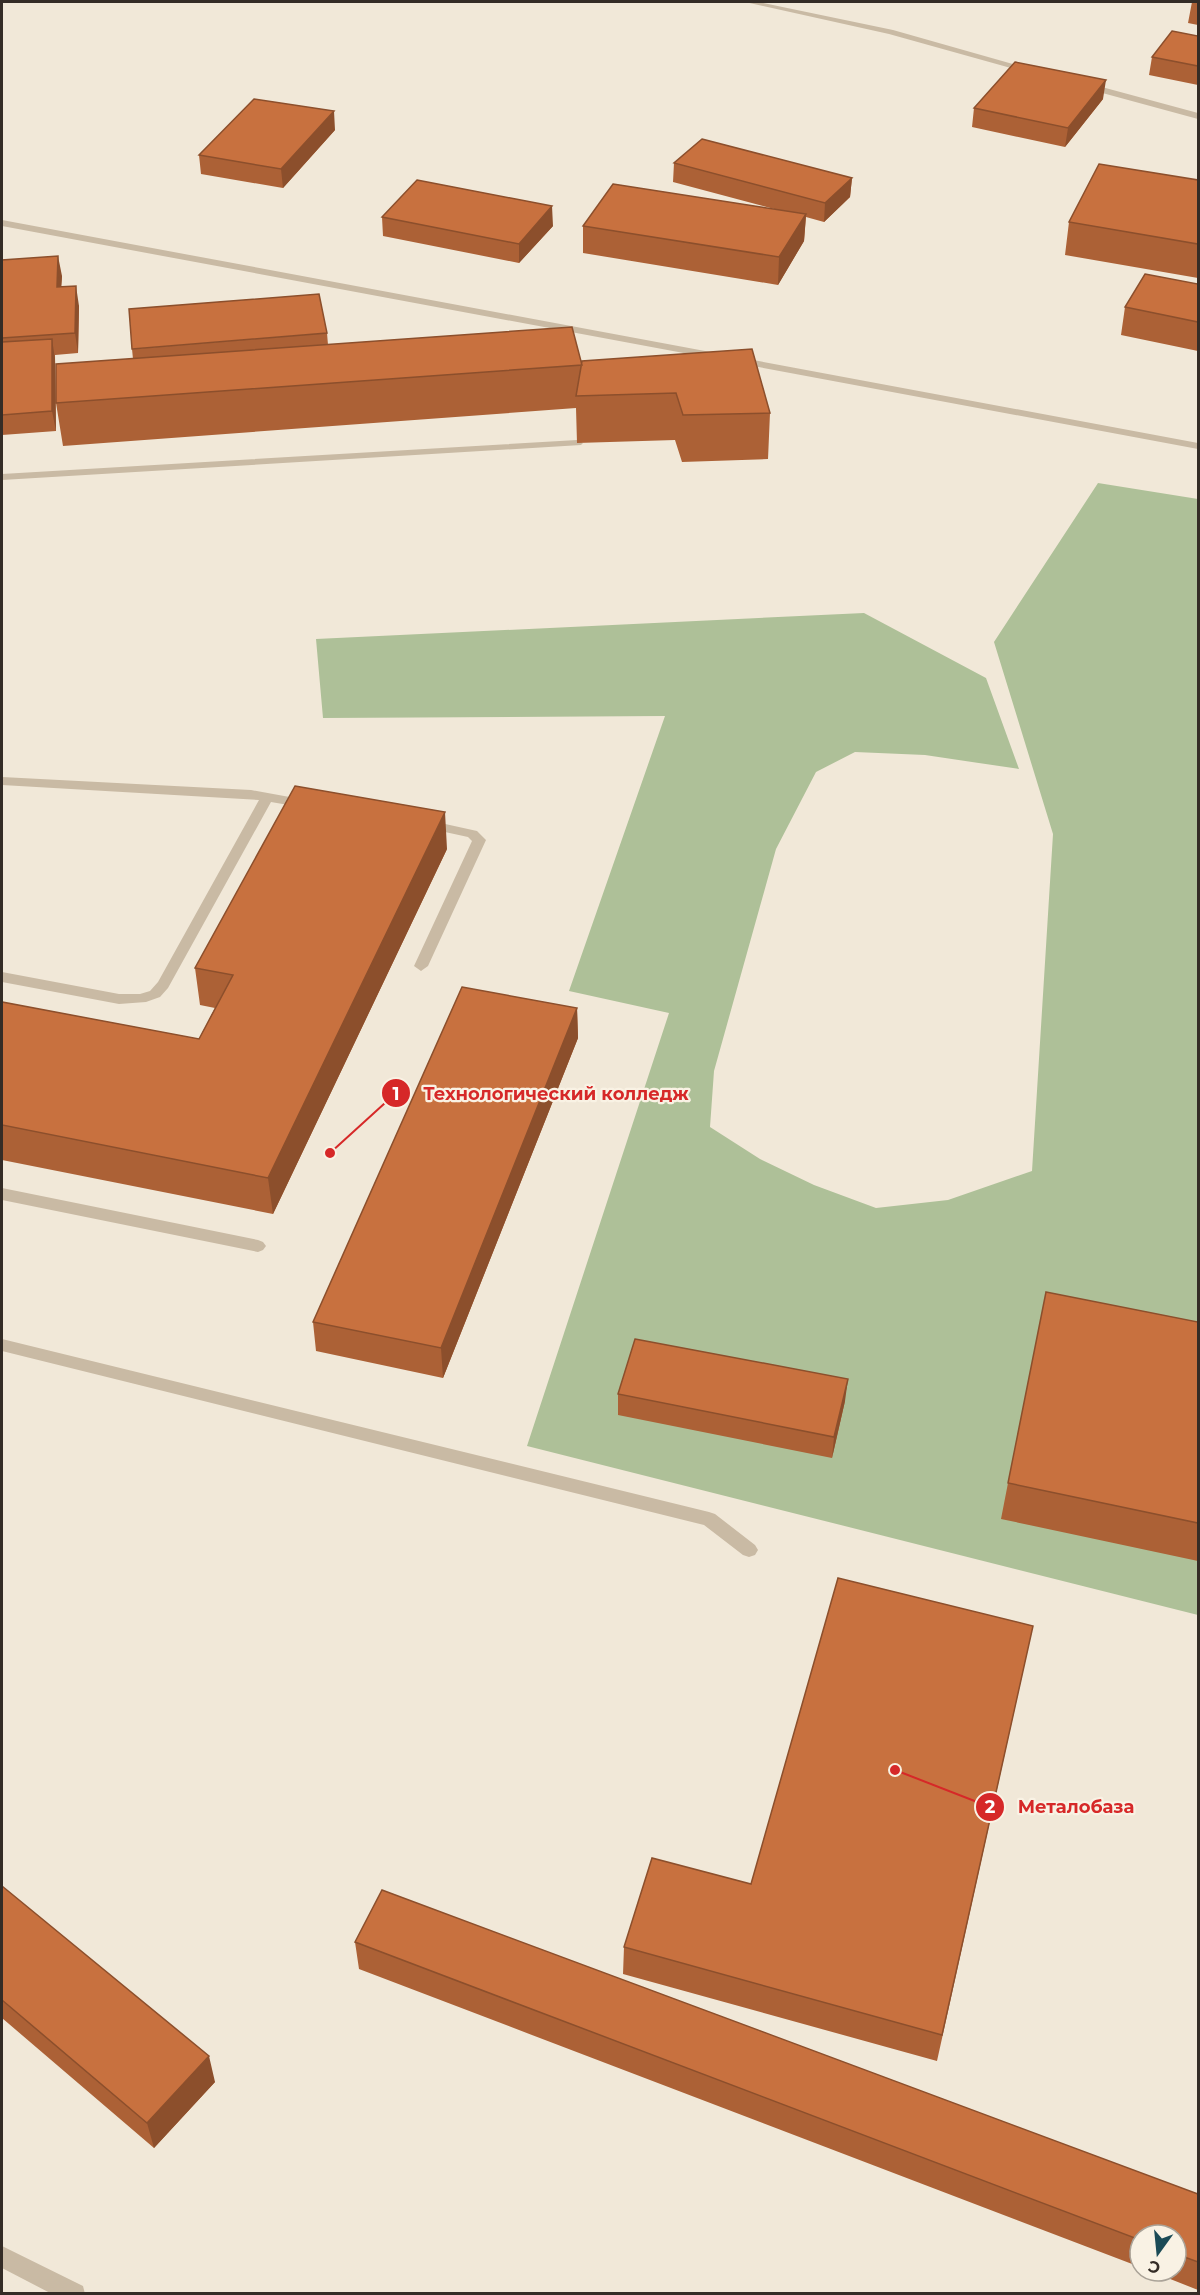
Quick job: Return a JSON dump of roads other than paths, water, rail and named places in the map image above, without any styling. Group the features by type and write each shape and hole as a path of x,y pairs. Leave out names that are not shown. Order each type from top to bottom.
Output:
{"street":[{"path":"749,2 890,32 1038,73"},
{"path":"1073,82 1198,116"},
{"path":"2,223 1198,446"},
{"path":"2,477 577,443"},
{"path":"2,781 251,794 323,807"},
{"path":"2,976 119,999 141,999 155,994 163,985 267,797"},
{"path":"413,822 457,829 472,834 479,840 421,966"},
{"path":"2,1194 258,1246"},
{"path":"2,1345 709,1519 749,1550"},
{"path":"2,2256 75,2294"}],"place":[{"name":"Технологический колледж","path":"330,1153"},
{"name":"Металобаза","path":"895,1770"}]}
